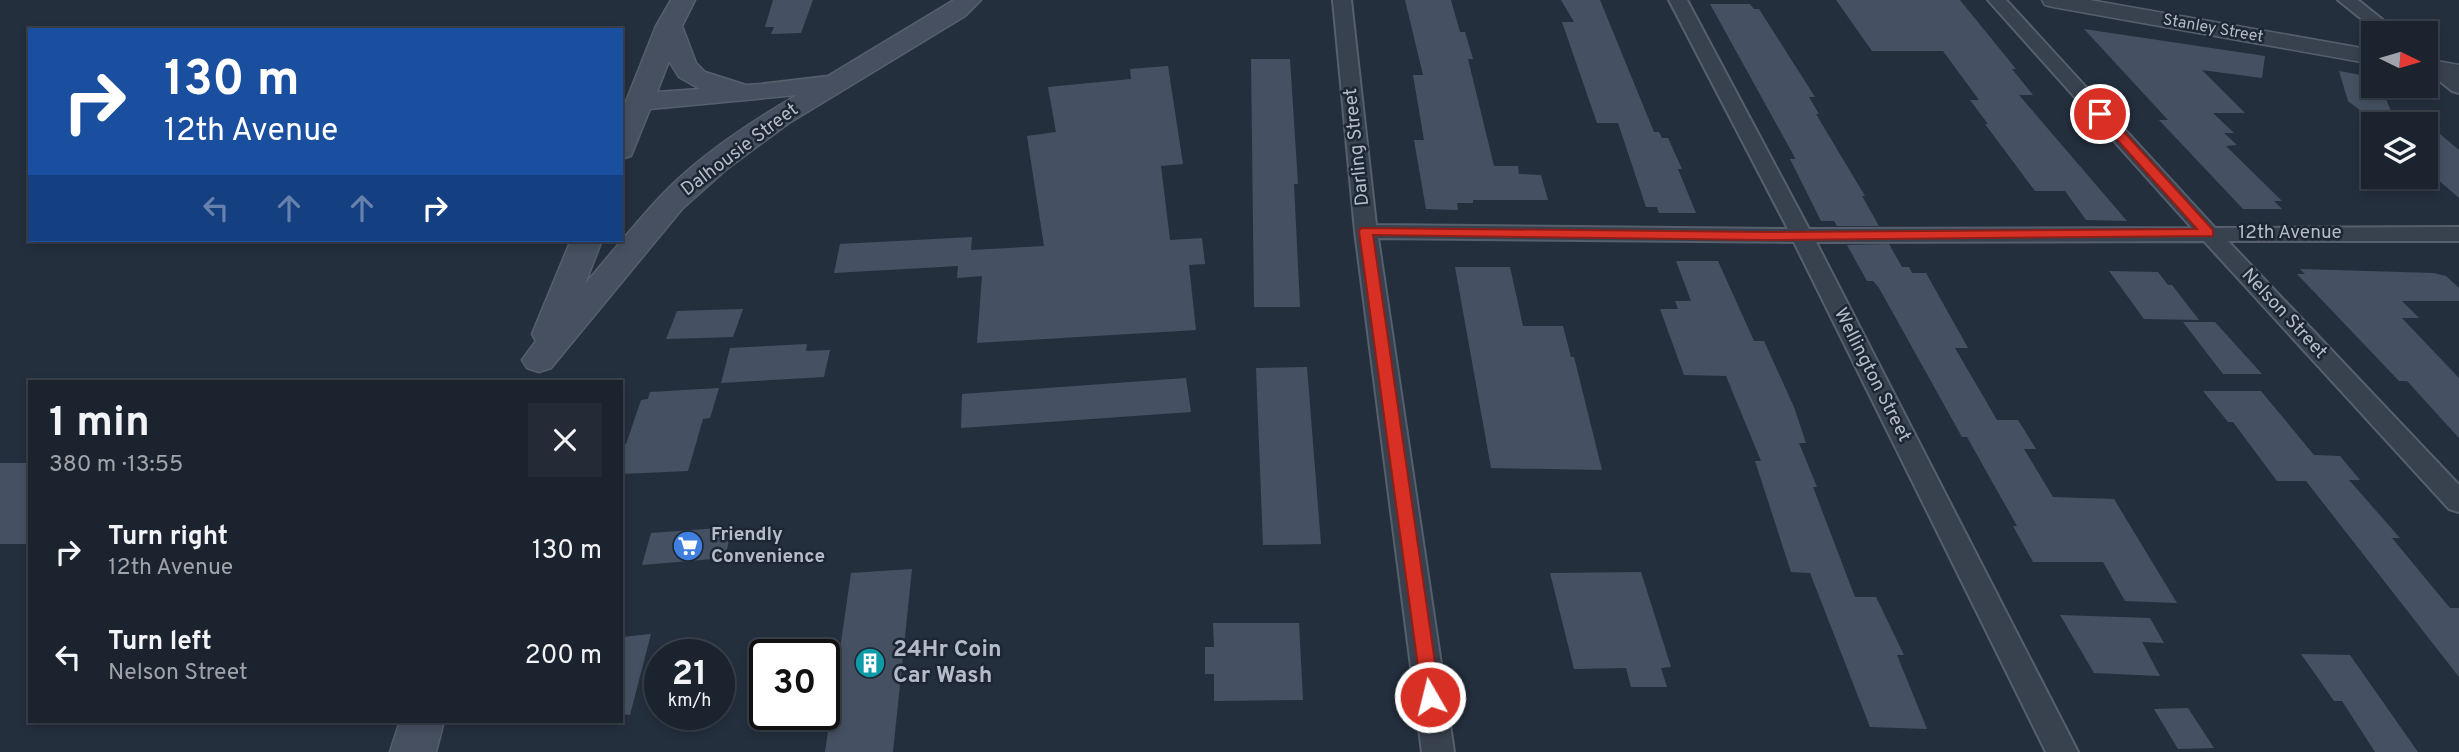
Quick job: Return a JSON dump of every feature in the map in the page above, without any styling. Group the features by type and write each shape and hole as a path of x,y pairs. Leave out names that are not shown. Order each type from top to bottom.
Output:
{"main road":[{"path":"623,145 669,26 683,0"},
{"name":"Dalhousie Street","path":"534,371 671,203 718,162 769,125 842,78 945,18 969,0"},
{"path":"669,26 682,66 691,75 705,83 761,92"},
{"name":"Dalhousie Street","path":"640,102 761,92 842,78"},
{"path":"534,371 585,242"},
{"path":"414,752 421,723"}],"street":[{"name":"Darling Street","path":"1342,0 1366,231 1438,752"},
{"name":"Wellington Street","path":"1678,0 1802,236 2062,752"},
{"name":"Nelson Street","path":"1997,0 2208,233 2459,502"},
{"name":"Stanley Street","path":"2053,0 2361,55"},
{"path":"2347,0 2374,21"},
{"path":"2438,67 2459,72"},
{"path":"2438,72 2459,87"},
{"name":"12th Avenue","path":"1366,231 1802,236 2459,234"}],"building":[{"path":"773,0 813,0 801,33 771,34 774,27 765,27"},
{"path":"1405,0 1451,0 1460,32 1465,32 1473,59 1468,59 1494,166 1518,166 1519,174 1541,175 1548,200 1473,200 1473,203 1457,203 1458,210 1426,209 1414,140 1424,140 1413,75 1423,75"},
{"path":"1561,0 1600,0 1654,132 1659,132 1662,138 1668,138 1682,169 1678,169 1696,213 1659,213 1657,207 1646,207 1618,123 1597,123 1562,22 1574,22"},
{"path":"1836,0 1960,0 2016,69 2012,69 2033,95 2019,95 2127,221 2086,220 2065,191 2035,191 1985,124 1988,124 1970,100 1979,100 1943,51 1872,51"},
{"path":"1710,4 1750,4 1754,9 1759,9 1815,97 1809,97 1819,114 1816,114 1865,196 1862,196 1879,226 1837,226 1834,221 1821,221 1790,159 1795,159 1794,156"},
{"path":"2084,29 2265,56 2262,78 2202,70 2245,113 2213,113 2234,133 2224,133 2237,145 2226,146 2282,201 2274,201 2282,209 2243,209 2159,120 2168,120"},
{"path":"1251,59 1290,59 1298,184 1294,184 1300,307 1254,307"},
{"path":"1168,66 1183,164 1161,166 1170,240 1202,238 1205,264 1189,265 1196,330 977,343 982,276 957,278 958,266 834,273 840,244 972,237 971,250 1044,246 1027,136 1056,132 1048,87 1131,79 1130,69"},
{"path":"2339,71 2361,75 2361,98 2386,98 2391,112 2362,112 2348,101"},
{"path":"2438,132 2459,150 2459,198 2438,180"},
{"path":"1889,244 1902,267 1909,267 1912,273 1926,273 1968,348 1955,348 1997,420 2018,420 2036,449 2024,449 2053,497 2114,499 2177,603 2125,601 2103,562 2033,562 2013,526 2017,526 1967,437 1962,437 1879,288 1873,281 1867,281 1847,245"},
{"path":"1676,261 1718,261 1754,341 1764,341 1794,407 1806,443 1799,443 1817,487 1813,487 1855,597 1876,597 1904,655 1897,655 1927,729 1870,727 1810,573 1791,572 1755,461 1761,461 1726,376 1684,375 1660,309 1678,309 1675,301 1691,301"},
{"path":"1455,267 1510,267 1523,326 1563,326 1571,357 1574,357 1602,470 1491,468"},
{"path":"2300,269 2434,273 2446,276 2459,288 2459,301 2402,301 2419,318 2402,318 2459,378 2459,438 2407,381 2399,381 2297,274 2305,274"},
{"path":"2109,271 2158,272 2168,285 2172,285 2199,320 2144,319"},
{"path":"743,309 733,337 666,339 677,311"},
{"path":"2183,322 2215,322 2262,374 2223,374"},
{"path":"807,344 806,351 830,350 824,377 721,383 730,348"},
{"path":"1307,367 1321,544 1263,545 1256,368"},
{"path":"1186,378 1191,412 961,428 962,394"},
{"path":"719,388 710,418 703,419 688,471 623,474 623,444 626,444 641,400 648,399 650,392"},
{"path":"2203,391 2261,391 2314,455 2340,456 2360,480 2349,480 2400,538 2392,538 2450,608 2459,608 2459,677 2306,481 2277,481 2233,422 2228,422"},
{"path":"0,463 28,463 28,544 0,544"},
{"name":"Friendly Convenience","path":"732,527 725,558 642,565 651,533"},
{"name":"24Hr Coin Car Wash","path":"912,569 893,752 825,752 828,730 840,730 840,649 851,573"},
{"path":"1641,572 1671,667 1661,668 1667,687 1631,687 1626,668 1574,669 1550,573"},
{"path":"2060,615 2150,618 2164,643 2142,642 2160,676 2094,673"},
{"path":"1213,623 1299,623 1303,700 1214,701 1214,674 1205,674 1205,647 1214,647"},
{"path":"651,634 650,639 644,639 644,661 630,715 623,714 623,637"},
{"path":"2301,654 2350,655 2418,752 2375,752 2342,701 2334,701"},
{"path":"2188,708 2214,748 2178,749 2154,709"}],"place":[{"name":"Friendly Convenience","path":"688,546"},
{"name":"24Hr Coin Car Wash","path":"870,663"}],"route":[{"path":"1430,697 1366,231 1764,236 2208,233 2100,114"}]}
